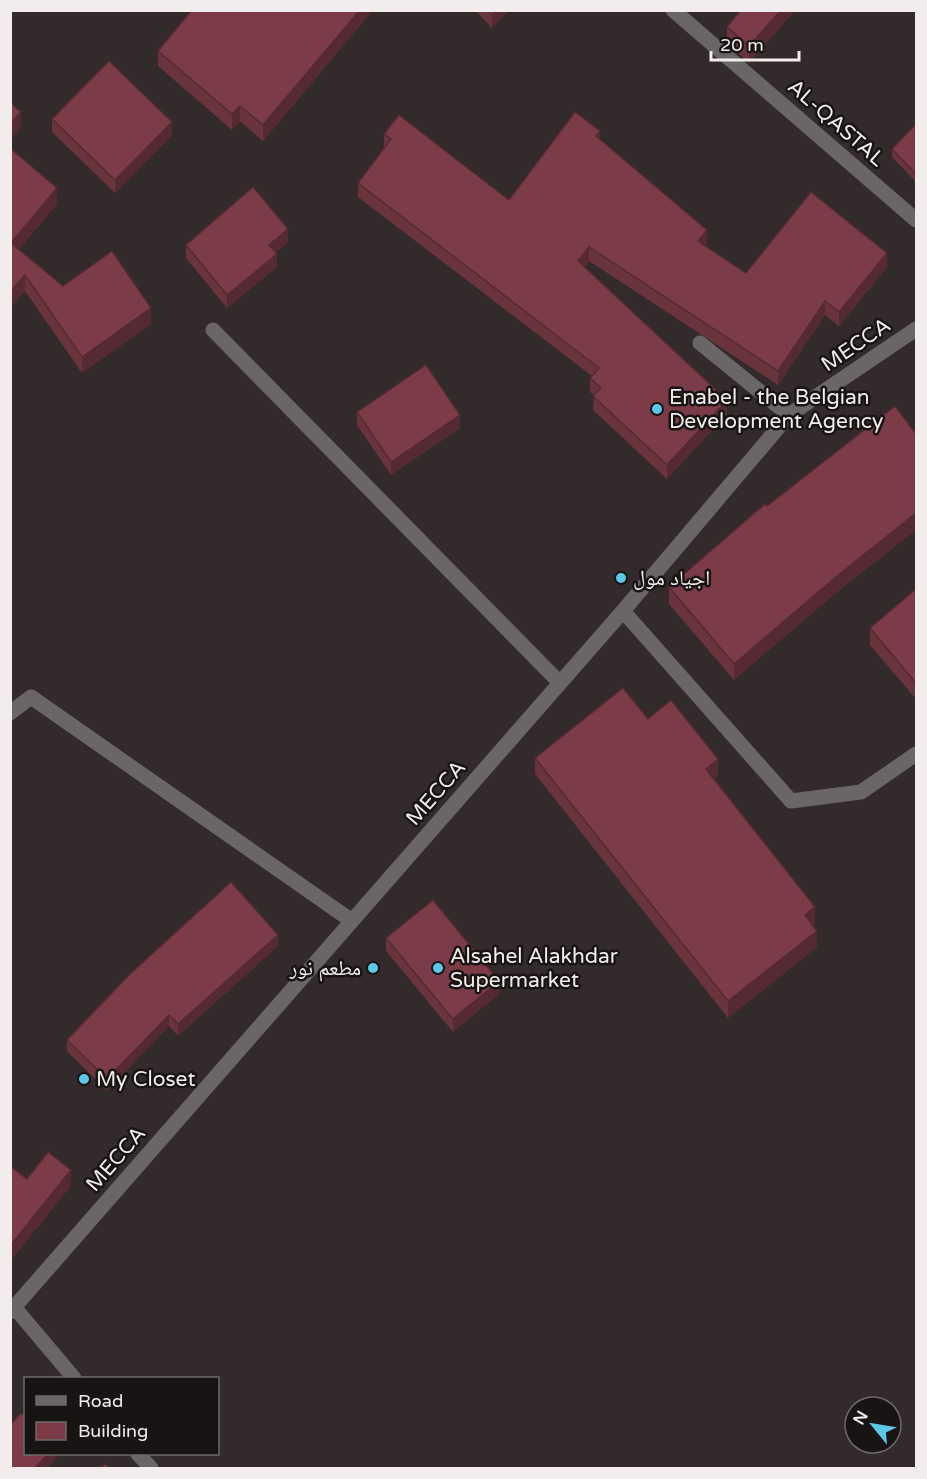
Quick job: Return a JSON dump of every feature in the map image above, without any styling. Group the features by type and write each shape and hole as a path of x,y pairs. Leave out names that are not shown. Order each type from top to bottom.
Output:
{"street":[{"name":"AL-QASTAL","path":"673,10 916,220"},
{"name":"MECCA","path":"12,1310 560,683 789,415 916,329"},
{"path":"213,330 560,683"},
{"path":"700,343 789,415"},
{"path":"623,610 791,801 861,792 916,754"},
{"path":"10,713 31,697 351,921"},
{"path":"12,1310 73,1377"},
{"path":"139,1455 151,1468"}],"building":[{"path":"192,10 360,10 263,125 240,106 232,114 158,51"},
{"path":"741,10 781,10 749,46 727,27"},
{"path":"109,61 172,122 115,180 52,119"},
{"path":"10,103 21,112 10,124"},
{"path":"575,112 600,131 596,136 707,230 698,241 746,273 811,192 887,253 839,312 825,301 778,371 589,247 578,261 727,400 667,465 593,396 601,388 590,378 599,368 358,183 391,139 384,134 399,115 509,200"},
{"path":"916,124 916,174 892,149"},
{"path":"10,148 57,188 11,243 63,286 112,251 151,308 82,357 25,275 10,292"},
{"path":"253,187 288,229 269,245 277,254 227,295 186,245"},
{"path":"426,365 460,415 391,462 357,412"},
{"path":"895,406 916,434 916,513 837,576 734,664 669,587 765,504 767,506"},
{"path":"916,589 916,683 870,628"},
{"path":"623,688 648,719 671,700 718,759 706,769 815,907 805,915 817,931 728,1001 535,758"},
{"path":"231,882 278,935 178,1024 169,1015 107,1079 67,1040 129,975"},
{"path":"433,900 499,981 453,1019 386,938"},
{"path":"48,1152 71,1170 10,1246 10,1166 27,1179"},
{"path":"21,1413 24,1415 24,1455 47,1455 35,1468 10,1468 10,1425"}],"place":[{"name":"Enabel - the Belgian Development Agency","path":"657,409"},
{"name":"اجياد مول","path":"621,578"},
{"name":"مطعم نور","path":"373,968"},
{"name":"Alsahel Alakhdar Supermarket","path":"438,968"},
{"name":"My Closet","path":"84,1079"}]}
